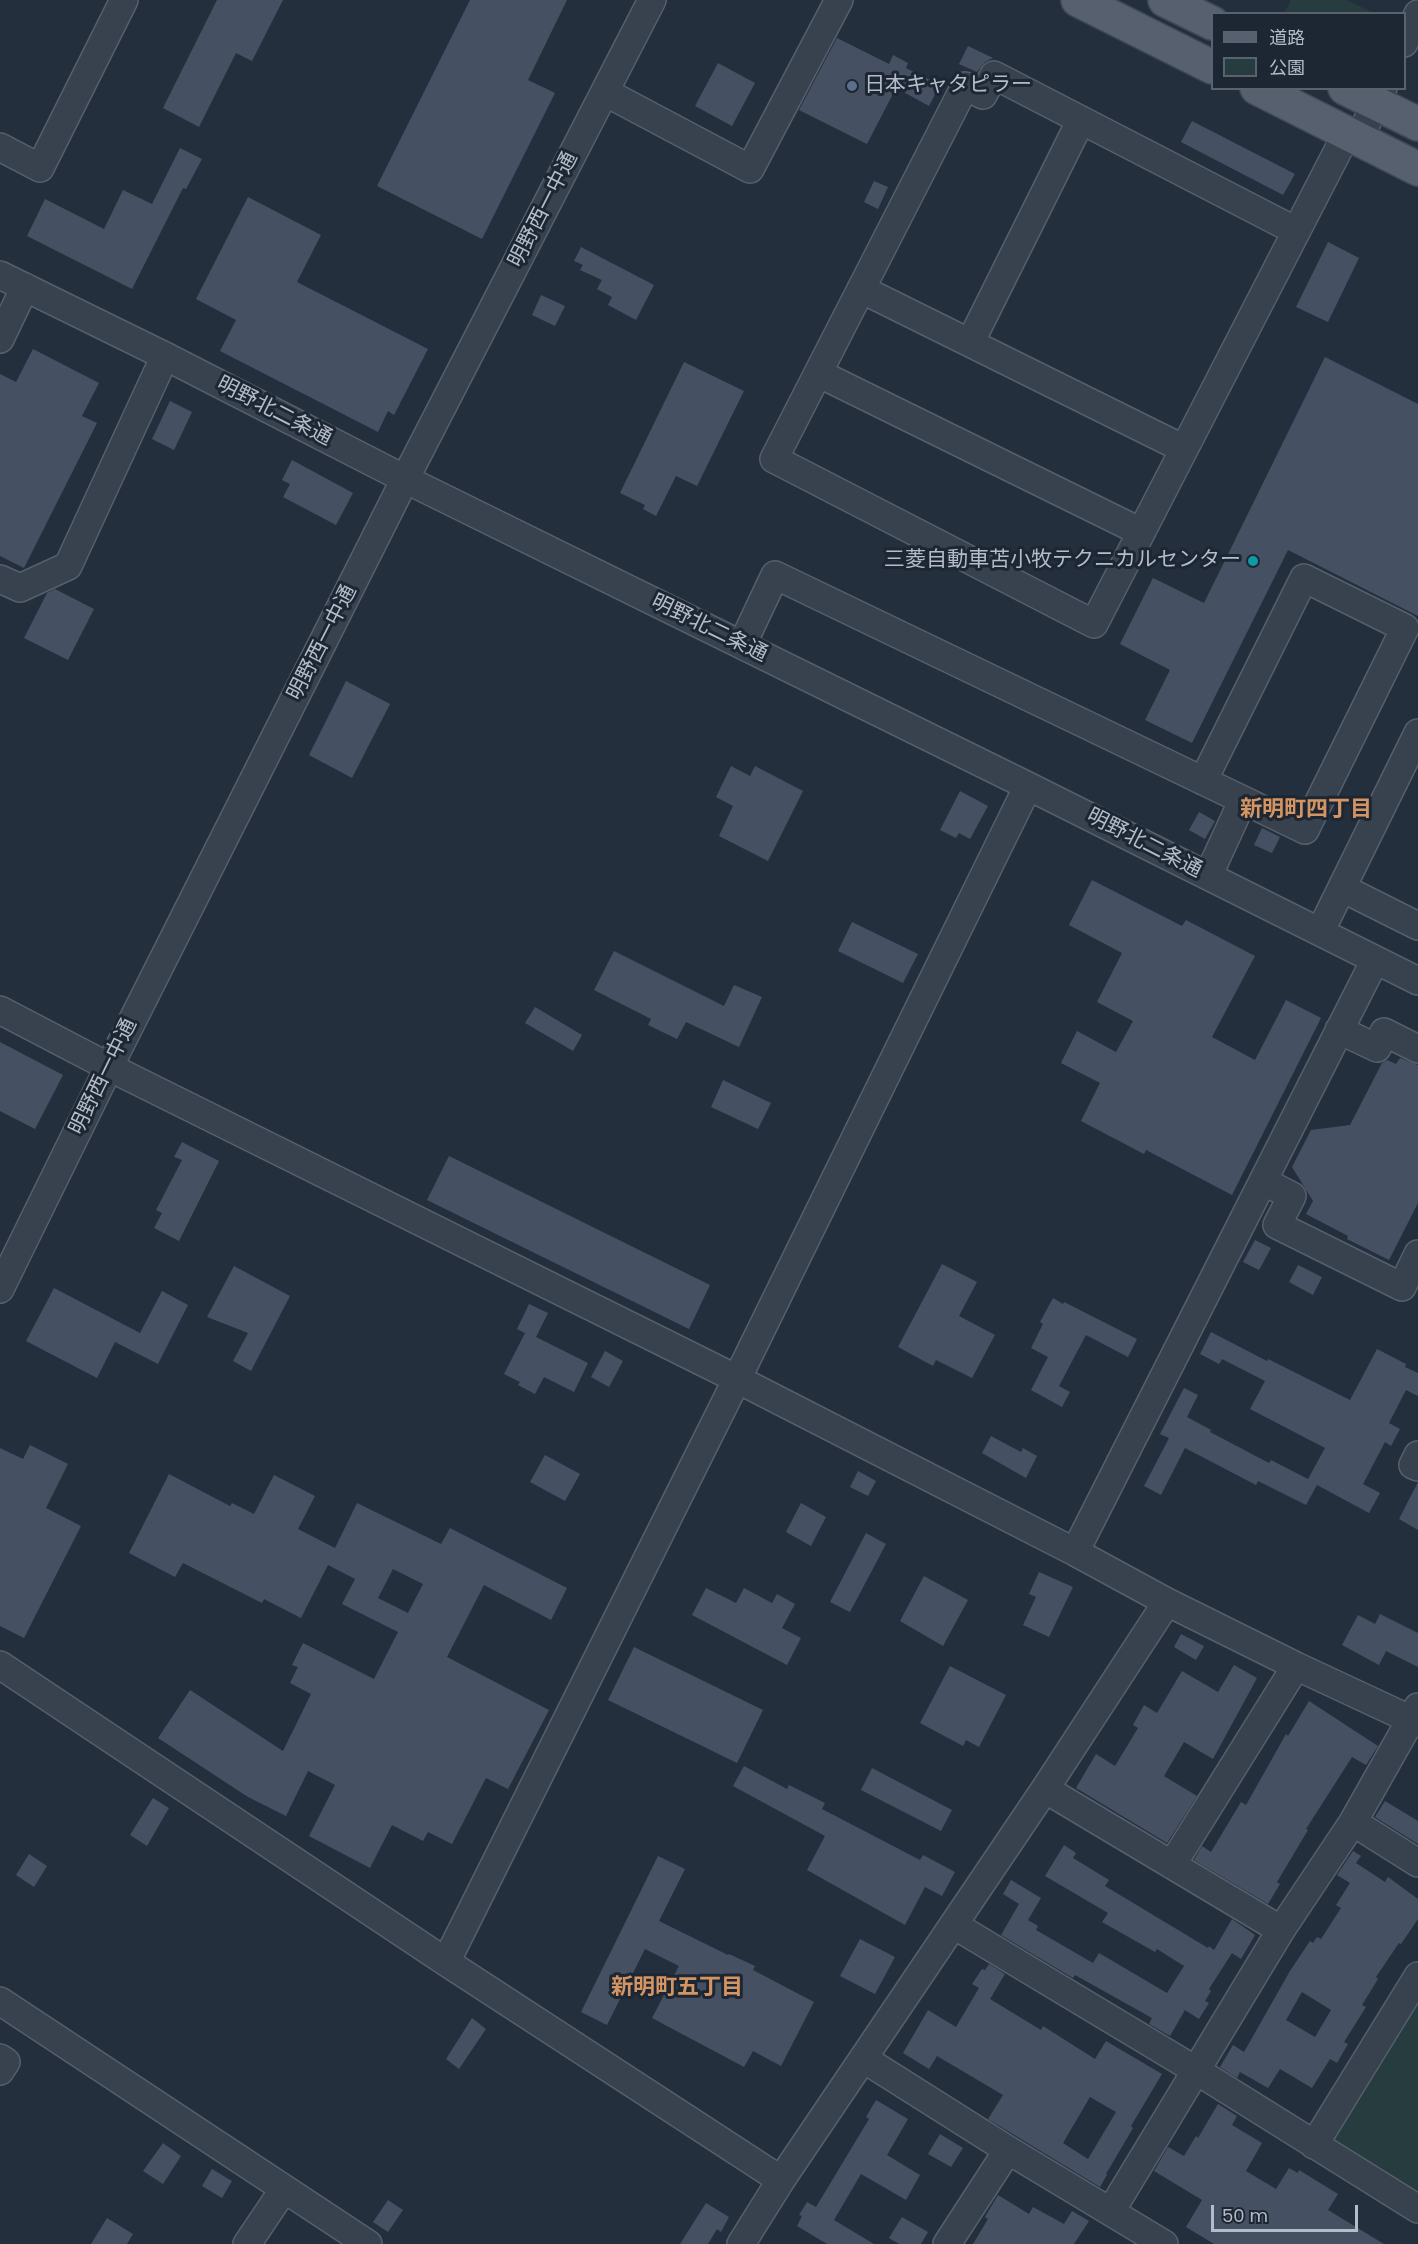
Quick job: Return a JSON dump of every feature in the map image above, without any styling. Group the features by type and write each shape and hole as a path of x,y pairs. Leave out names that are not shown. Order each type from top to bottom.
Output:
{"main road":[{"path":"1078,0 1211,66"},
{"path":"1165,0 1211,23"},
{"path":"1261,90 1418,169"},
{"path":"1354,90 1380,96 1418,124"}],"street":[{"path":"0,147 40,168 124,0"},
{"name":"明野西一中通","path":"0,1289 405,479 652,0"},
{"path":"605,92 750,168 839,0"},
{"path":"1406,39 1418,14"},
{"path":"1296,231 993,75 983,95 965,86 774,459 1094,624 1296,231 1380,96"},
{"path":"970,343 1081,120"},
{"name":"明野北二条通","path":"0,275 165,356 405,479 1418,981"},
{"path":"0,339 25,287"},
{"path":"861,289 1184,449"},
{"path":"0,579 20,588 68,566 165,356"},
{"path":"818,373 1141,532"},
{"path":"742,645 775,575 1203,781 1243,800 1305,830 1405,628 1304,578 1203,781"},
{"path":"1320,932 1418,733"},
{"path":"446,1962 738,1379 1028,786"},
{"path":"1208,876 1243,800"},
{"path":"1342,888 1418,926"},
{"path":"1076,1552 1375,960"},
{"path":"0,1010 109,1067 738,1379 1076,1552 1167,1602 1296,1666 1416,1717 1353,1822 1281,1930 1111,2211"},
{"path":"1339,1030 1377,1048 1384,1032 1418,1049"},
{"path":"1263,1181 1292,1196 1277,1225 1402,1287 1418,1254"},
{"path":"1418,1455 1413,1465 1418,1467"},
{"path":"741,2244 781,2180 1045,1789 1167,1602"},
{"path":"0,1665 446,1962 781,2180"},
{"path":"1172,1864 1296,1666"},
{"path":"1045,1789 1281,1930"},
{"path":"1353,1822 1418,1863"},
{"path":"954,1925 1197,2071 1418,2209"},
{"path":"1314,2145 1418,1976"},
{"path":"0,2001 368,2244"},
{"path":"0,2058 6,2062 0,2071"},
{"path":"864,2059 1008,2150 1164,2244"},
{"path":"947,2244 1008,2150"},
{"path":"247,2244 284,2189"}],"green space":[{"path":"1291,0 1347,0 1372,12 1285,12"},
{"path":"1418,1994 1418,2197 1339,2148 1331,2135"}],"building":[{"path":"217,0 283,0 252,61 236,53 199,127 163,108"},
{"path":"470,0 567,0 528,80 555,93 482,239 377,186"},
{"name":"日本キャタピラー","path":"837,38 889,64 893,55 908,63 906,68 940,85 929,106 896,88 867,144 799,110"},
{"path":"968,46 993,58 985,62 977,72 959,64"},
{"path":"718,63 755,83 732,126 695,106"},
{"path":"1192,121 1295,174 1283,195 1181,142"},
{"path":"180,148 202,159 186,189 183,188 132,289 27,236 45,199 104,229 123,190 152,204"},
{"path":"874,181 888,187 878,209 864,202"},
{"path":"248,197 321,235 297,282 428,349 394,415 388,411 378,432 220,351 236,320 196,299"},
{"path":"1328,242 1359,258 1328,322 1296,307"},
{"path":"581,247 654,285 636,320 608,305 612,297 597,289 602,280 580,270 583,265 574,261"},
{"path":"541,295 565,306 555,326 532,315"},
{"path":"33,349 99,383 82,416 97,423 24,568 0,556 0,374 16,382"},
{"name":"三菱自動車苫小牧テクニカルセンター","path":"1325,357 1418,404 1418,616 1288,550 1192,743 1145,720 1170,670 1120,644 1153,578 1204,603"},
{"path":"684,362 744,391 697,486 676,476 656,516 643,509 645,505 620,493"},
{"path":"170,401 192,412 174,450 152,439"},
{"path":"292,460 353,493 336,525 283,497 290,484 282,480"},
{"path":"55,589 94,609 68,660 24,638 47,593"},
{"path":"346,681 390,704 352,778 309,755"},
{"path":"731,766 750,776 755,766 803,791 768,861 719,836 733,806 716,797"},
{"path":"960,791 988,806 970,839 959,833 956,838 940,830"},
{"path":"1199,812 1215,821 1205,839 1189,830"},
{"path":"1262,828 1280,837 1272,853 1254,845"},
{"path":"1092,880 1182,926 1186,920 1255,956 1212,1037 1255,1060 1286,1000 1321,1018 1232,1195 1146,1150 1144,1154 1081,1121 1100,1083 1061,1063 1077,1031 1116,1052 1133,1021 1097,1002 1122,953 1069,925"},
{"path":"852,922 918,954 903,983 838,951"},
{"path":"614,951 724,1006 734,985 762,997 739,1047 686,1022 677,1039 648,1025 651,1019 594,990"},
{"path":"535,1007 582,1035 573,1051 525,1023"},
{"path":"0,1042 63,1075 35,1129 0,1111"},
{"path":"1400,1058 1418,1065 1418,1203 1389,1260 1347,1239 1348,1236 1306,1214 1313,1201 1292,1167 1311,1130 1350,1125 1382,1063 1387,1060 1396,1064"},
{"path":"723,1080 771,1103 758,1129 711,1107"},
{"path":"182,1142 219,1161 179,1241 154,1228 162,1213 156,1210 182,1160 174,1157"},
{"path":"449,1156 710,1285 689,1329 427,1200"},
{"path":"1255,1240 1271,1248 1259,1270 1243,1262"},
{"path":"942,1264 977,1282 959,1316 995,1335 972,1378 936,1360 933,1366 898,1347"},
{"path":"1298,1265 1322,1277 1313,1295 1289,1282"},
{"path":"234,1266 290,1296 251,1371 233,1361 248,1333 207,1317"},
{"path":"54,1288 140,1333 162,1291 188,1305 158,1364 115,1342 97,1378 26,1341"},
{"path":"1053,1298 1137,1339 1128,1357 1086,1335 1059,1386 1070,1392 1062,1407 1031,1390 1048,1357 1031,1348 1043,1324 1040,1322"},
{"path":"529,1304 548,1313 536,1337 588,1363 574,1392 544,1377 535,1394 518,1385 520,1382 504,1374 525,1333 517,1329"},
{"path":"1211,1332 1350,1400 1377,1349 1418,1373 1418,1396 1406,1390 1389,1423 1400,1429 1391,1446 1385,1442 1363,1484 1380,1493 1369,1513 1317,1485 1306,1505 1258,1481 1256,1485 1185,1448 1161,1495 1144,1486 1169,1438 1160,1434 1184,1388 1198,1395 1187,1417 1211,1430 1210,1432 1269,1463 1271,1460 1308,1479 1325,1448 1250,1409 1265,1381 1222,1359 1219,1364 1200,1354"},
{"path":"605,1351 623,1361 609,1387 591,1377"},
{"path":"991,1436 1021,1452 1023,1448 1037,1456 1026,1478 982,1453"},
{"path":"30,1445 68,1464 46,1508 81,1526 24,1638 0,1626 0,1448 23,1459"},
{"path":"545,1455 580,1474 565,1501 530,1482"},
{"path":"858,1471 876,1481 868,1496 850,1487"},
{"path":"169,1474 230,1506 232,1503 254,1514 274,1475 315,1496 298,1529 335,1548 357,1503 441,1544 450,1528 567,1588 551,1620 484,1585 447,1657 549,1710 508,1789 486,1778 452,1844 428,1832 423,1841 392,1825 370,1868 309,1836 335,1785 308,1771 286,1816 248,1797 158,1738 190,1690 283,1751 311,1694 290,1683 298,1667 292,1665 303,1643 374,1679 398,1632 342,1604 355,1579 328,1565 301,1618 264,1599 262,1603 183,1563 175,1577 129,1553","holes":["393,1569 423,1584 408,1613 378,1598"]},
{"path":"1418,1482 1418,1530 1399,1519"},
{"path":"801,1503 826,1517 811,1546 786,1532"},
{"path":"866,1533 886,1544 850,1612 830,1602"},
{"path":"1039,1572 1073,1587 1049,1637 1023,1625 1036,1597 1029,1594"},
{"path":"924,1576 968,1600 943,1646 900,1621"},
{"path":"706,1588 736,1603 744,1588 772,1603 777,1594 795,1604 782,1628 801,1638 787,1665 692,1615"},
{"path":"1380,1614 1418,1633 1418,1667 1386,1651 1379,1665 1342,1645 1358,1615 1375,1624"},
{"path":"1181,1634 1204,1646 1196,1660 1174,1647"},
{"path":"634,1647 763,1710 737,1763 608,1700"},
{"path":"1234,1665 1257,1678 1213,1759 1184,1742 1164,1776 1197,1796 1167,1843 1076,1788 1096,1754 1115,1766 1138,1728 1133,1725 1144,1705 1157,1713 1182,1671 1218,1692"},
{"path":"950,1666 1006,1695 979,1747 966,1740 963,1746 920,1723"},
{"path":"1309,1701 1378,1746 1366,1765 1352,1757 1306,1829 1308,1830 1277,1882 1280,1884 1268,1904 1194,1860 1202,1846 1211,1852 1241,1802 1246,1805 1286,1734 1288,1736"},
{"path":"744,1766 787,1789 789,1785 825,1803 822,1809 920,1860 923,1855 955,1872 942,1896 925,1887 905,1925 807,1870 825,1836 733,1786"},
{"path":"872,1768 952,1810 941,1831 861,1790"},
{"path":"153,1798 169,1808 147,1846 130,1835"},
{"path":"1385,1801 1418,1821 1418,1844 1375,1817"},
{"path":"1064,1845 1076,1853 1073,1858 1109,1880 1105,1886 1208,1948 1209,1946 1214,1950 1232,1919 1255,1935 1241,1959 1232,1953 1209,1989 1211,1991 1205,2001 1209,2003 1199,2019 1185,2010 1170,2036 1149,2024 1152,2018 1075,1975 1073,1978 1001,1935 1019,1904 1003,1894 1011,1880 1041,1898 1028,1920 1038,1926 1036,1930 1093,1963 1099,1953 1167,1993 1184,1966 1157,1949 1155,1952 1102,1922 1108,1913 1045,1876"},
{"path":"1353,1851 1361,1856 1356,1863 1385,1882 1388,1877 1418,1899 1418,1919 1376,1977 1378,1979 1362,2005 1366,2007 1344,2042 1348,2044 1337,2063 1330,2059 1312,2088 1280,2069 1268,2088 1240,2072 1237,2078 1220,2067 1233,2045 1244,2052 1290,1971 1310,1941 1313,1943 1317,1937 1321,1939 1341,1908 1336,1905 1350,1883 1337,1875","holes":["1302,1992 1331,2010 1315,2037 1286,2020"]},
{"path":"29,1854 47,1866 34,1887 16,1875"},
{"path":"658,1856 685,1869 659,1921 755,1966 753,1970 814,2002 781,2066 753,2051 744,2067 652,2018 679,1966 645,1949 607,2025 581,2012"},
{"path":"860,1939 895,1957 875,1994 840,1976"},
{"path":"989,1964 1005,1974 990,1999 1041,2030 1043,2026 1095,2059 1106,2041 1162,2074 1131,2126 1133,2128 1100,2187 988,2119 1003,2095 937,2056 929,2069 903,2053 928,2010 956,2027 979,1988 972,1984 982,1969 985,1970","holes":["1090,2097 1116,2112 1088,2159 1063,2143"]},
{"path":"472,2018 486,2029 459,2069 446,2059"},
{"path":"876,2100 908,2119 887,2155 920,2175 906,2200 861,2174 834,2220 874,2244 827,2244 797,2226 802,2216 799,2215 807,2202 816,2207 869,2119 866,2117"},
{"path":"1218,2104 1237,2116 1232,2125 1262,2143 1246,2171 1276,2189 1289,2168 1298,2173 1299,2170 1338,2194 1328,2210 1384,2244 1214,2244 1186,2227 1202,2200 1154,2171 1168,2147 1184,2156 1196,2136 1198,2138"},
{"path":"940,2134 963,2148 951,2167 928,2154"},
{"path":"163,2143 181,2156 163,2184 143,2171"},
{"path":"212,2169 232,2181 222,2198 202,2186"},
{"path":"998,2195 1029,2214 1033,2207 1064,2224 1072,2211 1089,2221 1074,2244 973,2244 988,2219 985,2217"},
{"path":"388,2200 403,2210 388,2232 373,2222"},
{"path":"706,2203 729,2217 721,2232 717,2229 708,2244 680,2244"},
{"path":"902,2217 928,2232 921,2244 899,2244 889,2238"},
{"path":"107,2218 133,2234 127,2244 91,2244"}],"place":[{"name":"日本キャタピラー","path":"852,86"},
{"name":"三菱自動車苫小牧テクニカルセンター","path":"1253,561"}],"district":[{"name":"新明町四丁目","path":"1306,810"},
{"name":"新明町五丁目","path":"677,1988"}]}
